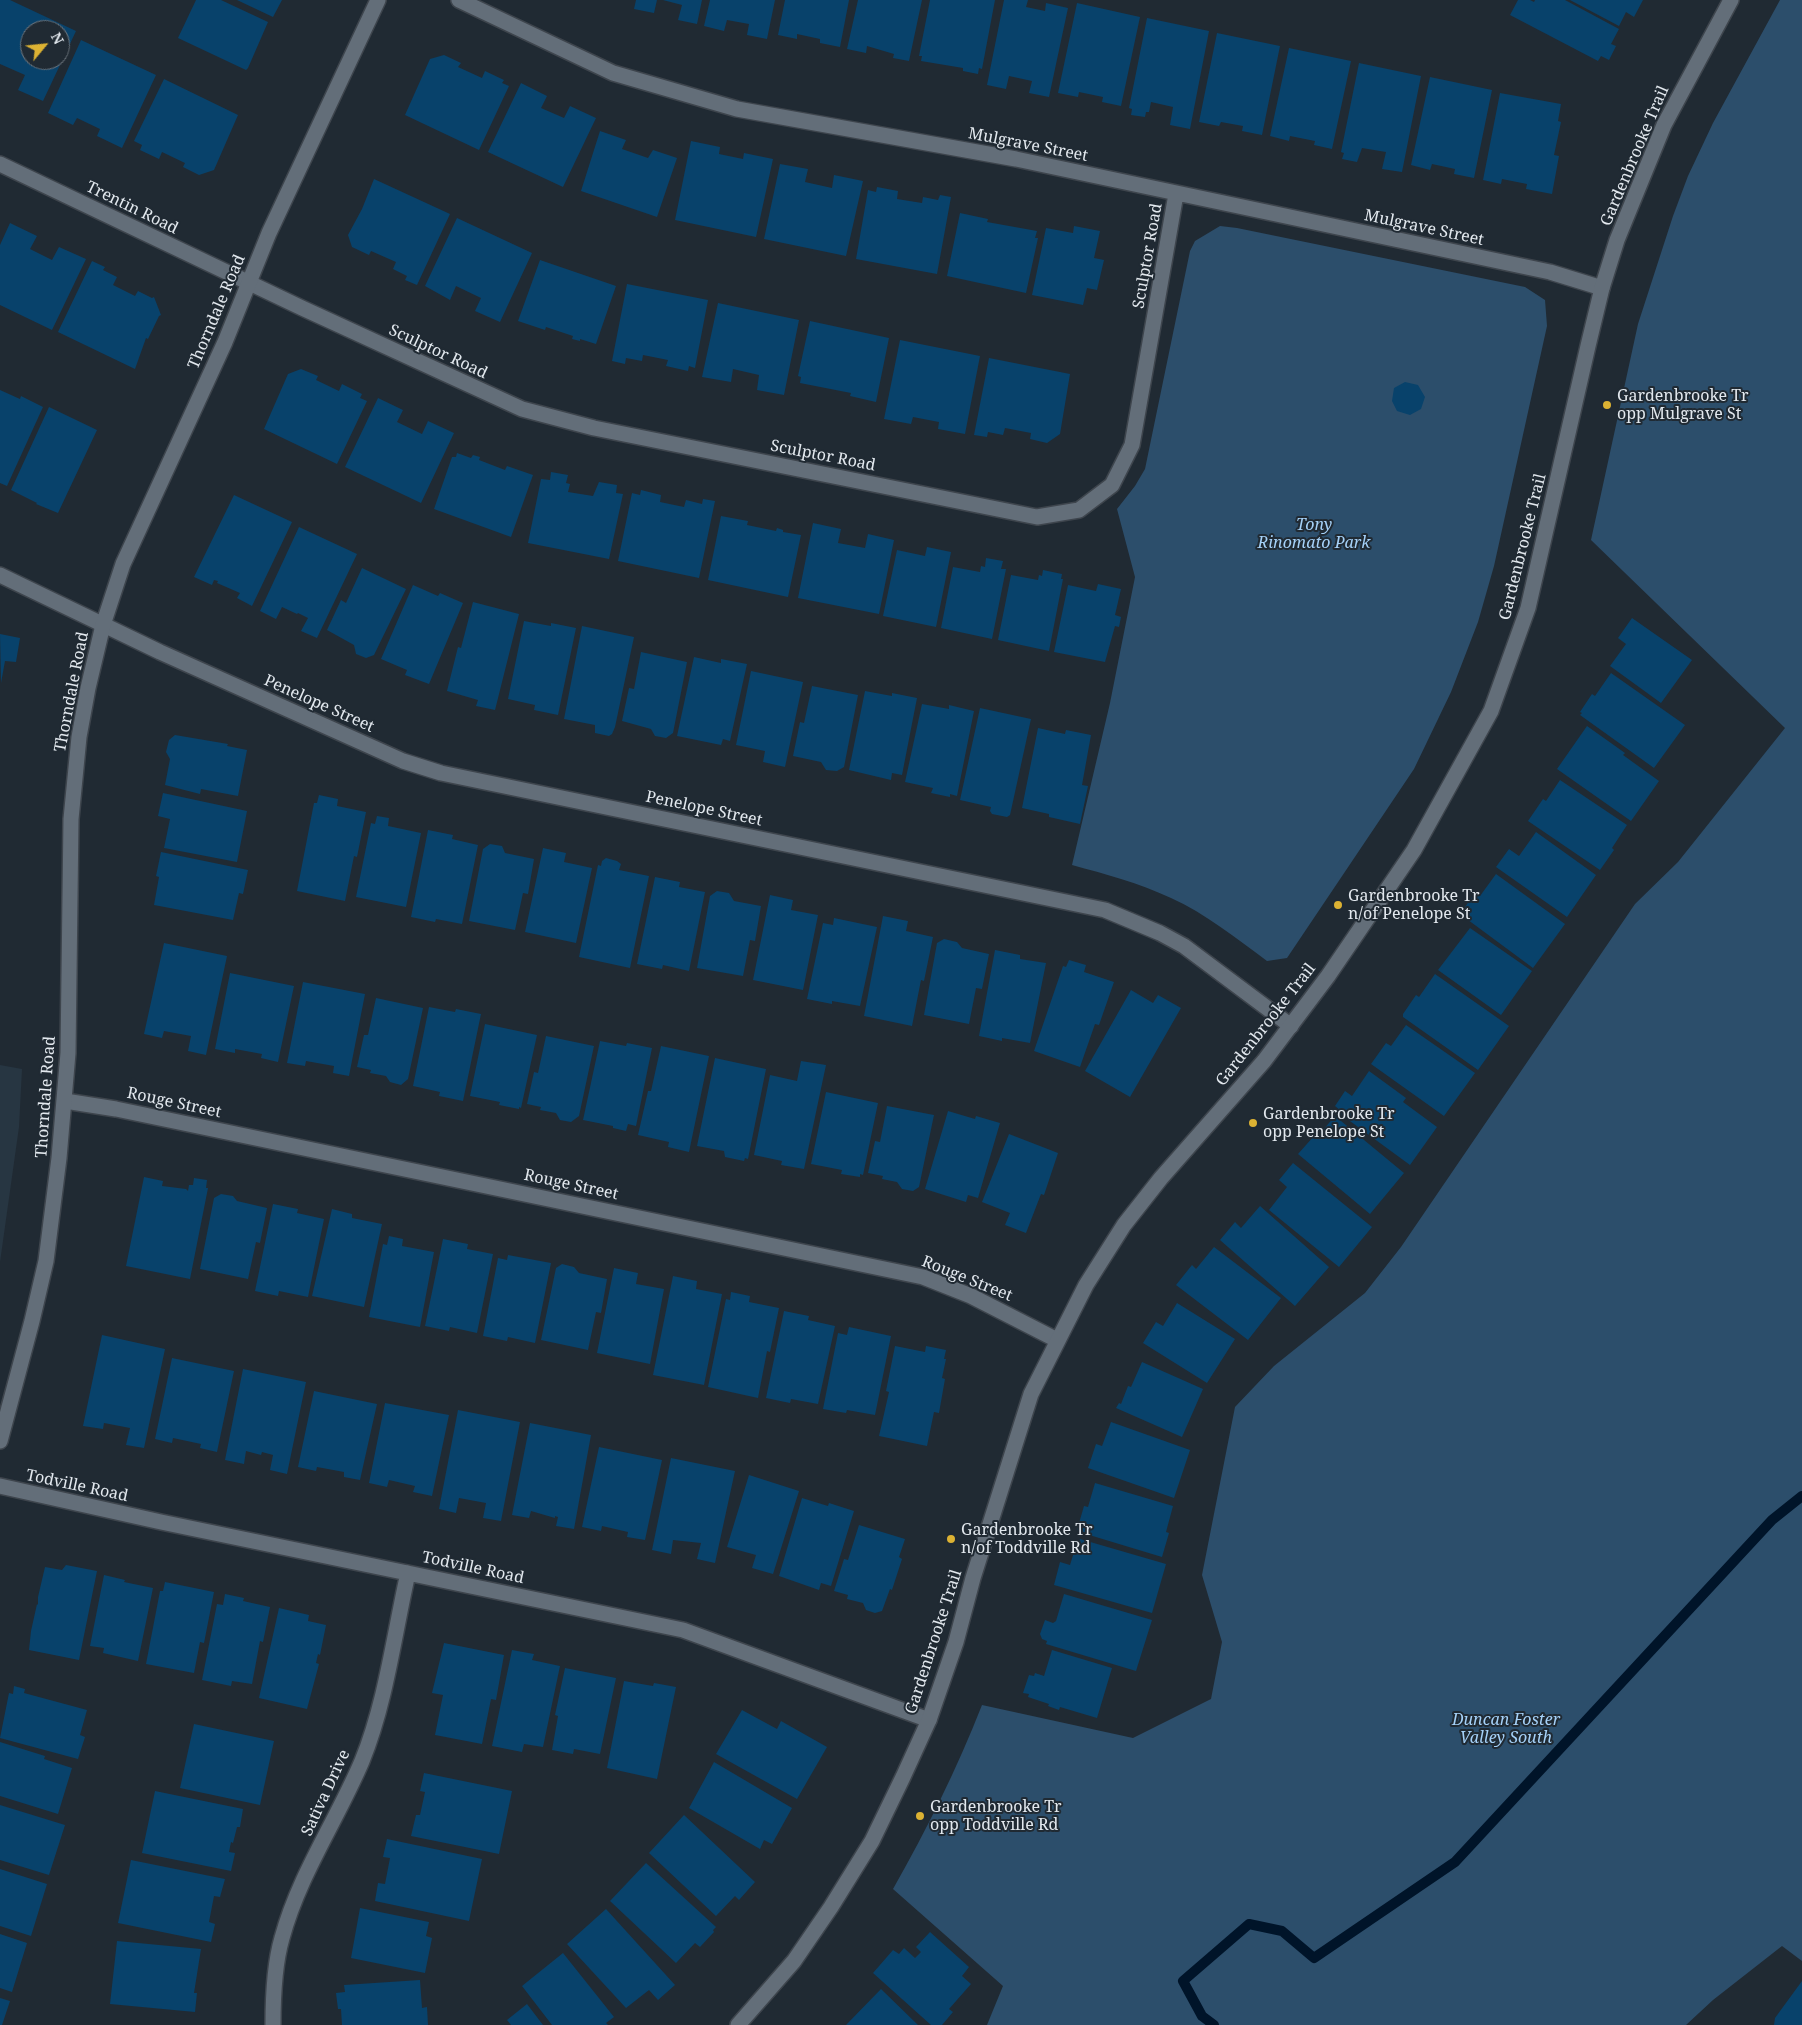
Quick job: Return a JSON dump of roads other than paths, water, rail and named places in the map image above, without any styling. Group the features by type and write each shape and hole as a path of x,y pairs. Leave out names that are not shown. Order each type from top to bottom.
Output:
{"street":[{"name":"Thorndale Road","path":"0,1441 46,1261 65,1102 68,1053 71,819 79,737 103,625 123,564 225,342 269,233 378,0"},
{"name":"Mulgrave Street","path":"459,0 613,73 737,108 1016,159 1550,272 1602,288"},
{"name":"Gardenbrooke Trail","path":"738,2025 794,1961 831,1907 872,1841 929,1720 956,1642 973,1578 1030,1394 1086,1285 1124,1225 1161,1178 1264,1061 1356,935 1414,850 1447,794 1491,711 1528,608 1602,288 1617,240 1664,125 1731,0"},
{"name":"Trentin Road","path":"0,164 249,283"},
{"name":"Sculptor Road","path":"249,283 522,409 594,428 1037,517 1079,510 1112,485 1132,445 1176,194"},
{"name":"Penelope Street","path":"0,575 103,625 403,761 441,773 1105,910 1160,933 1184,946 1291,1026"},
{"name":"Rouge Street","path":"65,1102 116,1109 923,1277 971,1296 1057,1340"},
{"name":"Todville Road","path":"0,1486 683,1630 929,1720"},
{"name":"Sativa Drive","path":"273,2025 276,1980 282,1939 292,1908 364,1752 377,1716 408,1573"}],"waterway":[{"path":"1214,2025 1202,2016 1183,1981 1249,1924 1282,1931 1314,1958 1455,1862 1772,1520 1802,1496"}],"place":[{"name":"Gardenbrooke Tr opp Mulgrave St","path":"1607,405"},
{"name":"Gardenbrooke Tr n/of Penelope St","path":"1338,905"},
{"name":"Gardenbrooke Tr opp Penelope St","path":"1253,1123"},
{"name":"Gardenbrooke Tr n/of Toddville Rd","path":"951,1539"},
{"name":"Gardenbrooke Tr opp Toddville Rd","path":"920,1816"}],"park label":[{"name":"Tony Rinomato Park","path":"1314,534"},
{"name":"Duncan Foster Valley South","path":"1506,1729"}]}
